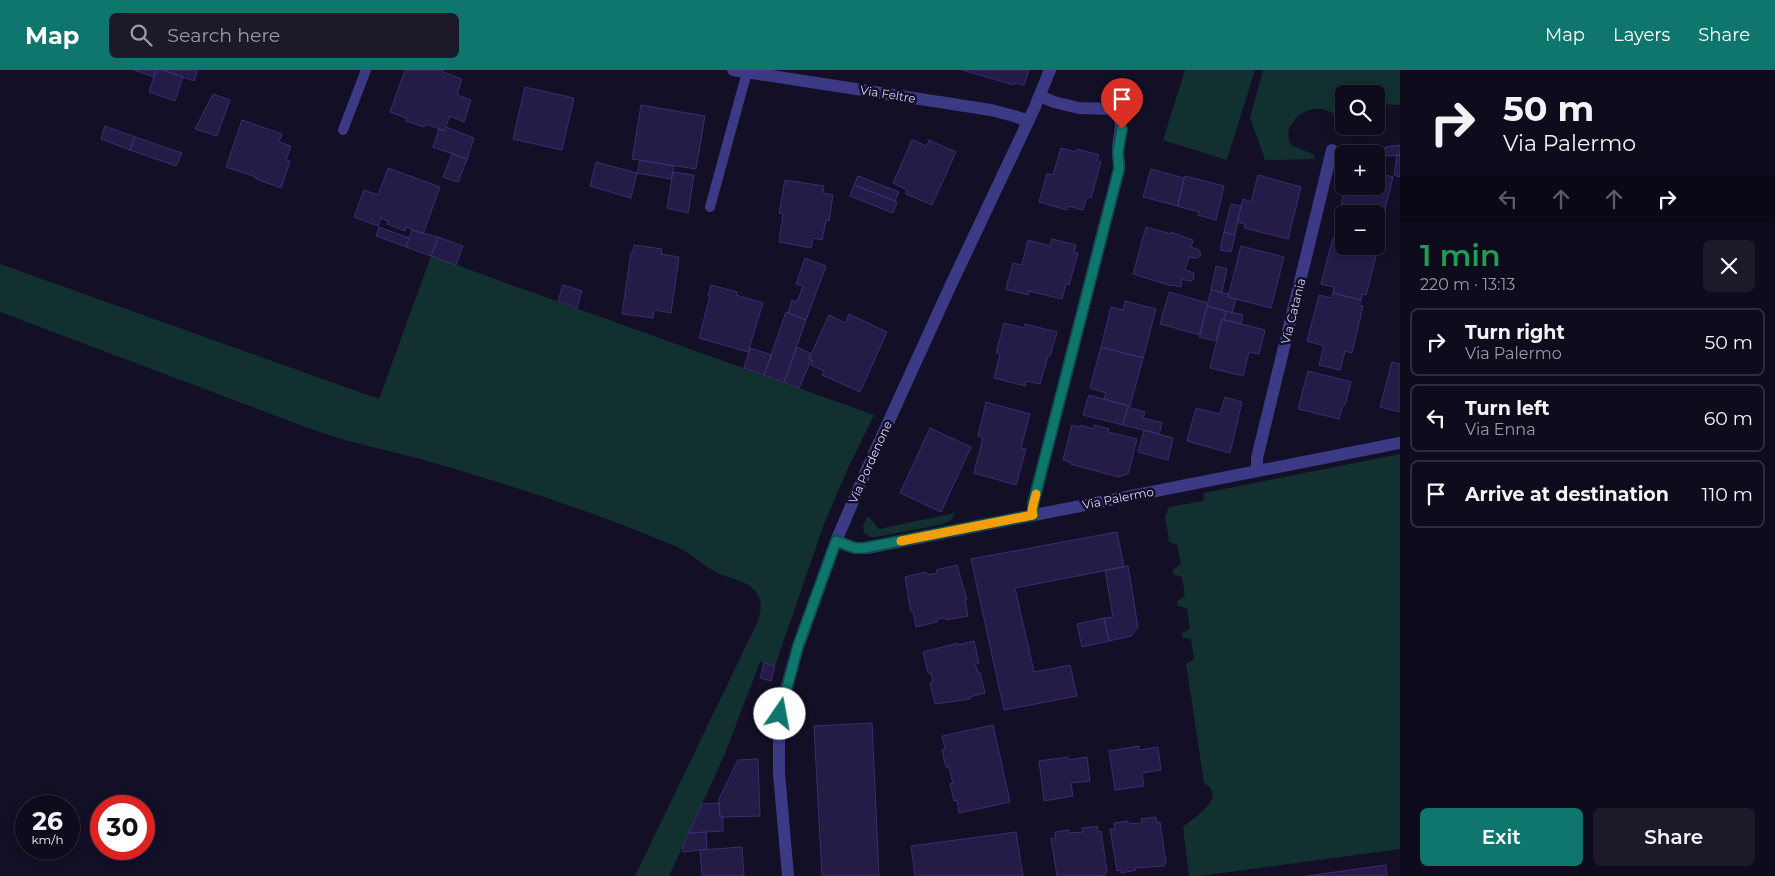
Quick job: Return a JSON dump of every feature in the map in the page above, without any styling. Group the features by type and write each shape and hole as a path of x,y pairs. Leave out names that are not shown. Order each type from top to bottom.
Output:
{"street":[{"name":"Via Feltre","path":"734,70 991,110 1028,121"},
{"name":"Via Pordenone","path":"788,876 778,750 780,714 801,638 836,541 867,469 1040,96 1050,70"},
{"path":"1033,515 1035,495 1119,169 1118,152 1122,129 1118,115 1113,109 1080,108 1064,105 1040,96"},
{"name":"Via Catania","path":"1257,471 1257,458 1332,150"},
{"name":"Via Palermo","path":"836,541 855,548 864,548 1400,443"}],"lane":[{"path":"344,130 366,70"},
{"path":"710,207 747,72"}],"green space":[{"path":"1185,70 1255,70 1227,160 1163,140"},
{"path":"1263,70 1400,70 1400,105 1385,104 1385,85 1335,85 1335,115 1324,110 1314,109 1304,112 1296,118 1290,127 1288,136 1291,145 1313,154 1315,159 1265,160 1250,118"},
{"path":"431,256 874,415 824,524 775,666 760,662 724,756 669,876 635,876 758,621 761,610 760,602 758,595 752,588 743,582 711,569 675,546 588,512 429,461 326,434 0,312 0,264 379,399"},
{"path":"1400,454 1400,849 1189,876 1183,827 1207,806 1213,794 1204,783 1186,664 1194,659 1191,639 1183,638 1182,633 1190,629 1187,608 1178,606 1177,601 1185,596 1182,577 1173,574 1173,570 1181,564 1177,545 1169,542 1165,516 1169,507 1203,501 1204,493"},
{"path":"955,513 951,520 944,524 876,537 870,537 864,533 863,526 868,516 879,529"}],"building":[{"path":"134,70 156,70 154,77"},
{"path":"156,70 163,70 183,77 175,101 149,92"},
{"path":"163,70 198,70 194,81"},
{"path":"405,70 444,70 443,72 462,79 457,95 471,100 464,122 450,116 444,131 426,124 424,127 406,121 406,118 390,112"},
{"path":"962,70 1029,70 1024,85 1015,83 1014,85"},
{"path":"525,87 574,98 562,150 513,139"},
{"path":"213,94 230,100 217,136 195,129"},
{"path":"641,105 705,116 696,169 632,159"},
{"path":"242,120 282,134 279,142 291,146 286,160 290,161 281,188 226,167"},
{"path":"105,126 135,137 130,150 101,139"},
{"path":"446,127 474,138 467,159 433,147 439,129 444,131"},
{"path":"135,137 182,153 176,166 130,150"},
{"path":"912,140 927,146 929,140 956,152 932,205 906,194 907,190 893,183"},
{"path":"1400,145 1400,155 1386,156 1385,147"},
{"path":"1061,148 1076,152 1077,149 1099,155 1097,161 1101,162 1091,198 1087,197 1083,210 1068,206 1067,210 1039,202 1047,174 1053,175"},
{"path":"452,154 467,159 458,182 443,177"},
{"path":"1397,155 1400,155 1400,177 1394,175"},
{"path":"640,160 674,166 671,179 637,173"},
{"path":"596,162 637,173 631,198 590,186"},
{"path":"388,168 440,187 423,234 406,227 405,231 387,224 388,221 381,218 378,226 354,217 364,190 378,195"},
{"path":"1151,169 1184,178 1178,206 1143,197"},
{"path":"673,172 694,175 688,213 667,208"},
{"path":"1258,175 1301,187 1288,239 1244,228 1245,224 1237,222 1243,199 1251,202"},
{"path":"1385,175 1393,177 1385,209 1385,205 1341,205 1343,195 1385,195"},
{"path":"858,176 899,192 895,201 854,185"},
{"path":"1185,176 1224,186 1216,220 1198,215 1199,212 1177,206"},
{"path":"785,180 824,186 823,193 833,195 829,221 826,220 822,240 813,238 811,248 779,242 783,214 779,213"},
{"path":"854,185 897,202 893,213 850,196"},
{"path":"1231,204 1241,206 1235,235 1224,232"},
{"path":"379,227 409,238 406,247 376,236"},
{"path":"1146,227 1171,234 1171,232 1193,240 1191,247 1199,250 1201,255 1197,258 1189,257 1185,270 1194,273 1193,280 1182,279 1181,287 1133,274"},
{"path":"412,230 438,237 431,256 406,247"},
{"path":"1224,232 1235,235 1231,252 1220,250"},
{"path":"438,237 463,246 456,265 431,256"},
{"path":"1333,238 1335,238 1335,255 1376,255 1366,295 1362,294 1361,300 1333,293 1334,287 1321,284"},
{"path":"1052,239 1076,245 1074,252 1078,253 1069,285 1066,284 1062,299 1029,291 1028,295 1006,289 1013,263 1022,265 1028,240 1050,246"},
{"path":"634,245 662,249 661,254 679,257 671,313 654,310 653,318 622,314 631,252 633,252"},
{"path":"1241,246 1284,257 1271,308 1228,297"},
{"path":"805,258 826,266 806,320 788,313 792,300 797,302 803,286 796,284"},
{"path":"1216,266 1227,269 1222,292 1211,290"},
{"path":"563,285 582,291 577,308 558,301"},
{"path":"711,285 737,292 736,295 763,303 748,352 699,338"},
{"path":"1211,290 1228,294 1228,297 1236,299 1232,313 1207,306"},
{"path":"1169,292 1208,303 1200,335 1160,324"},
{"path":"1333,293 1361,300 1359,305 1363,306 1352,353 1345,351 1340,370 1319,365 1324,346 1307,341 1319,295 1331,298"},
{"path":"1125,301 1156,309 1143,358 1101,347 1111,307 1123,310"},
{"path":"1207,306 1226,311 1216,341 1199,337"},
{"path":"1226,311 1243,315 1241,324 1224,320"},
{"path":"786,312 806,320 784,382 764,375"},
{"path":"849,314 887,332 860,392 822,375 824,371 811,365 813,361 809,359 829,315 845,323"},
{"path":"1222,319 1265,330 1259,354 1249,352 1243,376 1210,368"},
{"path":"1004,323 1024,328 1025,324 1057,332 1040,384 1026,381 1025,386 994,378 1000,354 996,353"},
{"path":"797,347 811,354 809,359 811,360 799,388 784,382"},
{"path":"1101,347 1143,358 1130,406 1104,399 1106,393 1090,388"},
{"path":"750,348 772,355 764,375 744,368"},
{"path":"1392,362 1400,364 1400,412 1380,407"},
{"path":"1308,371 1351,382 1339,419 1298,409"},
{"path":"1089,395 1128,406 1123,425 1083,415"},
{"path":"1225,397 1242,402 1230,453 1187,441 1196,408 1220,414"},
{"path":"986,402 1030,414 1021,448 1026,449 1016,485 974,473 983,438 978,436"},
{"path":"1128,407 1145,412 1143,418 1162,423 1159,434 1123,425"},
{"path":"1072,425 1094,429 1094,425 1109,429 1108,432 1137,439 1128,474 1119,477 1070,464 1070,462 1063,460"},
{"path":"930,428 971,447 941,512 900,493"},
{"path":"1144,430 1173,438 1168,460 1138,452"},
{"path":"1117,532 1124,567 1015,588 1034,672 1070,665 1077,696 1004,710 971,559"},
{"path":"957,565 967,600 965,600 968,616 946,620 946,618 937,619 937,622 916,627 913,611 911,612 905,577 926,572 927,575 937,573 936,570"},
{"path":"1128,566 1138,627 1131,636 1109,641 1104,618 1113,617 1105,570"},
{"path":"1104,618 1109,641 1082,647 1077,624"},
{"path":"974,641 979,663 975,663 978,673 980,672 985,693 970,697 970,699 935,704 930,683 933,682 931,673 928,673 923,652"},
{"path":"764,663 775,666 771,681 760,678"},
{"path":"872,723 879,876 822,876 814,726"},
{"path":"993,725 1010,802 959,813 957,800 954,801 950,784 953,783 949,767 946,767 942,750 945,749 942,736"},
{"path":"1139,746 1139,750 1158,747 1161,770 1142,773 1144,786 1115,790 1109,751"},
{"path":"1068,757 1069,760 1087,757 1090,781 1071,783 1073,796 1044,801 1039,761"},
{"path":"758,759 760,816 720,817 719,799 738,760"},
{"path":"719,803 720,817 723,817 723,831 689,833 702,804"},
{"path":"1156,817 1157,823 1160,822 1166,863 1164,866 1135,868 1136,870 1121,873 1121,870 1117,871 1110,829 1115,829 1114,823 1128,821 1128,824 1142,823 1141,819"},
{"path":"1097,826 1098,832 1101,831 1107,872 1105,875 1057,876 1051,838 1056,838 1055,832 1069,830 1069,833 1083,832 1082,828"},
{"path":"706,832 707,849 683,852 682,847 689,833"},
{"path":"1016,832 1023,876 915,876 911,846"},
{"path":"742,847 744,876 702,876 700,850"},
{"path":"1386,865 1387,876 1307,876"}],"slow traffic":[{"path":"901,541 1033,515 1032,510 1036,494"}],"route":[{"path":"780,714 798,646 836,541 855,548 864,548 1033,515 1033,504 1119,169 1118,146 1122,129"}]}
